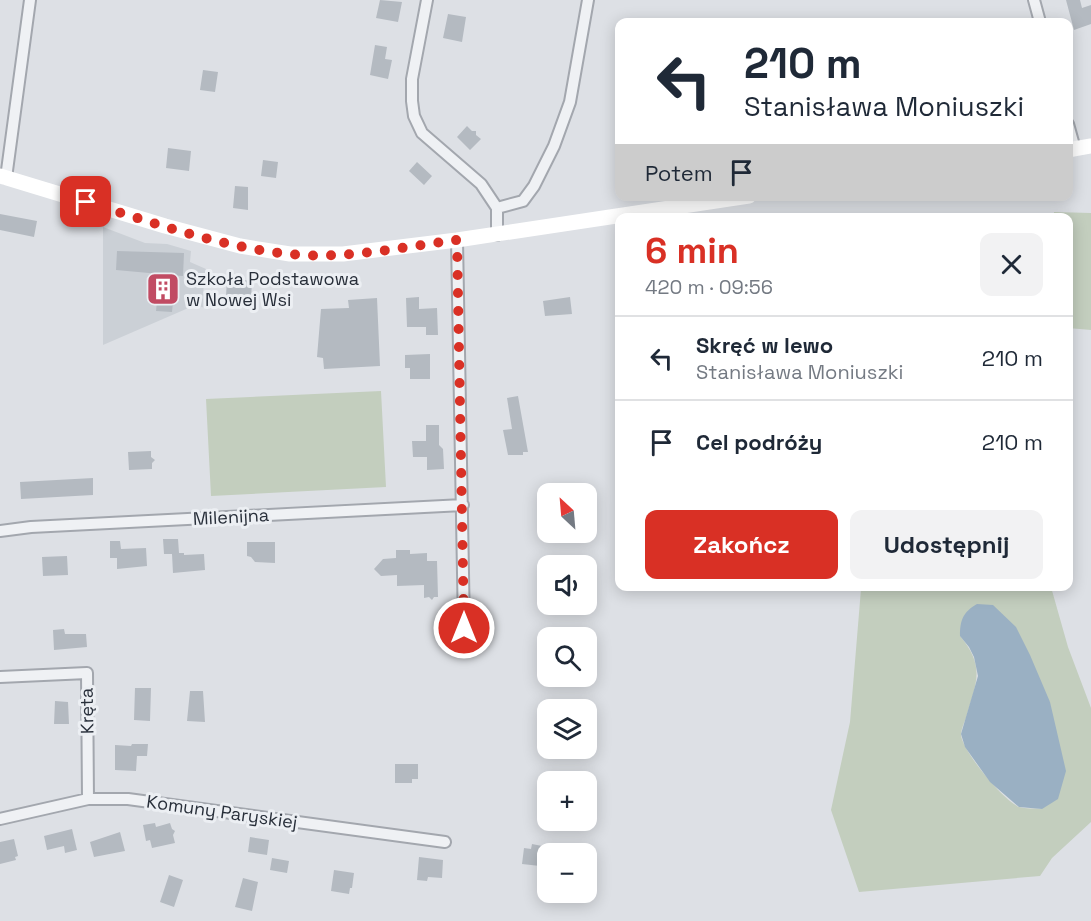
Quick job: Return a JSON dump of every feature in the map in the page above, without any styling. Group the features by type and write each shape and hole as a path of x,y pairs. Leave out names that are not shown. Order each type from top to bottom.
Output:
{"main road":[{"path":"1073,149 1091,146"},
{"path":"3,177 165,226 240,246 290,254 343,254 497,235 615,217"},
{"path":"639,213 717,201"}],"street":[{"path":"3,177 30,0"},
{"path":"427,0 412,79 414,116 422,133 481,184 497,208 497,235"},
{"path":"497,208 523,201 534,186 554,146 570,102 588,0"},
{"path":"1034,0 1039,18"},
{"path":"457,240 464,628"},
{"name":"Milenijna","path":"0,531 31,527 463,505"},
{"name":"Kręta","path":"0,677 87,673 88,799"},
{"name":"Komuny Paryskiej","path":"0,819 88,799 128,799 445,842"}],"shaded area":[{"path":"103,227 145,243 167,244 191,251 190,262 206,269 203,293 215,309 193,306 103,345"}],"green space":[{"path":"1054,212 1091,213 1091,330 1073,328 1073,213"},
{"path":"381,391 386,487 211,496 206,399"},
{"path":"861,591 1052,591 1068,647 1091,708 1091,822 1052,858 1040,876 859,892 831,810 850,722","holes":["960,636 1050,702 1042,809 1024,808 1012,803 994,786 963,743 961,735 973,695 976,666 968,647"]}],"water":[{"path":"977,604 993,605 1016,627 1050,702 1066,771 1058,799 1042,809 1019,807 990,782 965,747 961,734 978,676 974,657 960,636 960,630 965,613"}],"building":[{"path":"380,0 402,2 398,22 376,18"},
{"path":"1066,0 1080,0 1082,8 1091,5 1091,24 1074,30 1073,18 1071,18"},
{"path":"448,14 466,17 462,42 443,38"},
{"path":"375,45 387,47 385,59 392,60 388,79 370,75"},
{"path":"203,70 218,72 215,92 200,90"},
{"path":"467,126 472,131 476,131 476,135 481,139 470,150 457,137"},
{"path":"168,148 191,151 189,171 166,168"},
{"path":"263,160 278,162 276,178 261,176"},
{"path":"417,162 432,176 424,185 409,171"},
{"path":"235,186 248,187 248,210 233,208"},
{"path":"0,214 37,221 34,237 0,230"},
{"name":"Szkoła Podstawowa w Nowej Wsi","path":"117,251 184,253 183,276 168,275 167,301 173,302 172,312 156,311 160,274 116,270"},
{"path":"227,278 252,281 251,299 226,297"},
{"path":"419,297 419,309 437,308 438,335 426,335 426,327 407,327 406,298"},
{"path":"570,297 572,314 545,316 543,301"},
{"path":"377,298 380,366 324,369 323,358 317,357 321,309 349,308 348,300"},
{"path":"430,354 430,379 410,379 410,368 405,368 405,355"},
{"path":"518,396 528,452 523,452 523,455 508,455 503,430 512,429 507,398"},
{"path":"426,425 439,425 439,445 443,449 444,469 427,470 427,457 413,457 412,441 426,441"},
{"path":"151,451 151,457 155,460 152,463 152,469 129,470 128,452"},
{"path":"93,478 93,495 21,499 20,482"},
{"path":"163,539 178,539 179,553 184,553 184,555 204,554 205,570 173,573 172,554 164,554"},
{"path":"110,541 120,541 121,549 146,548 147,566 117,569 117,558 110,558"},
{"path":"247,542 275,542 275,563 255,562 247,556"},
{"path":"396,550 410,550 410,554 427,553 427,561 437,561 438,597 432,600 429,597 424,598 424,585 397,586 397,575 381,576 374,569 383,559 396,558"},
{"path":"67,556 68,575 43,576 42,557"},
{"path":"64,629 65,634 86,634 87,647 54,650 53,630"},
{"path":"135,688 151,688 150,721 134,720"},
{"path":"190,691 203,691 205,722 187,721"},
{"path":"55,701 68,702 69,724 54,724"},
{"path":"132,744 148,744 147,756 137,756 136,771 115,770 115,745 131,746"},
{"path":"395,764 418,764 418,779 412,779 412,783 395,783"},
{"path":"155,823 156,827 170,823 175,831 173,835 175,843 152,848 150,840 146,841 143,825"},
{"path":"72,829 77,850 65,853 64,846 47,850 44,836"},
{"path":"120,832 125,851 94,857 90,842"},
{"path":"250,837 269,840 267,855 248,852"},
{"path":"14,839 18,856 15,857 16,860 0,864 0,842"},
{"path":"532,844 537,845 537,866 522,864 524,848 531,849"},
{"path":"419,857 443,860 442,878 428,877 427,881 417,880"},
{"path":"272,858 289,861 287,873 270,870"},
{"path":"334,870 354,873 349,894 331,891"},
{"path":"169,875 183,880 174,907 160,902"},
{"path":"243,878 258,882 252,911 235,907"}],"place":[{"name":"Szkoła Podstawowa w Nowej Wsi","path":"163,289"}],"route":[{"path":"86,202 240,246 290,254 343,254 457,240 464,628"}]}
